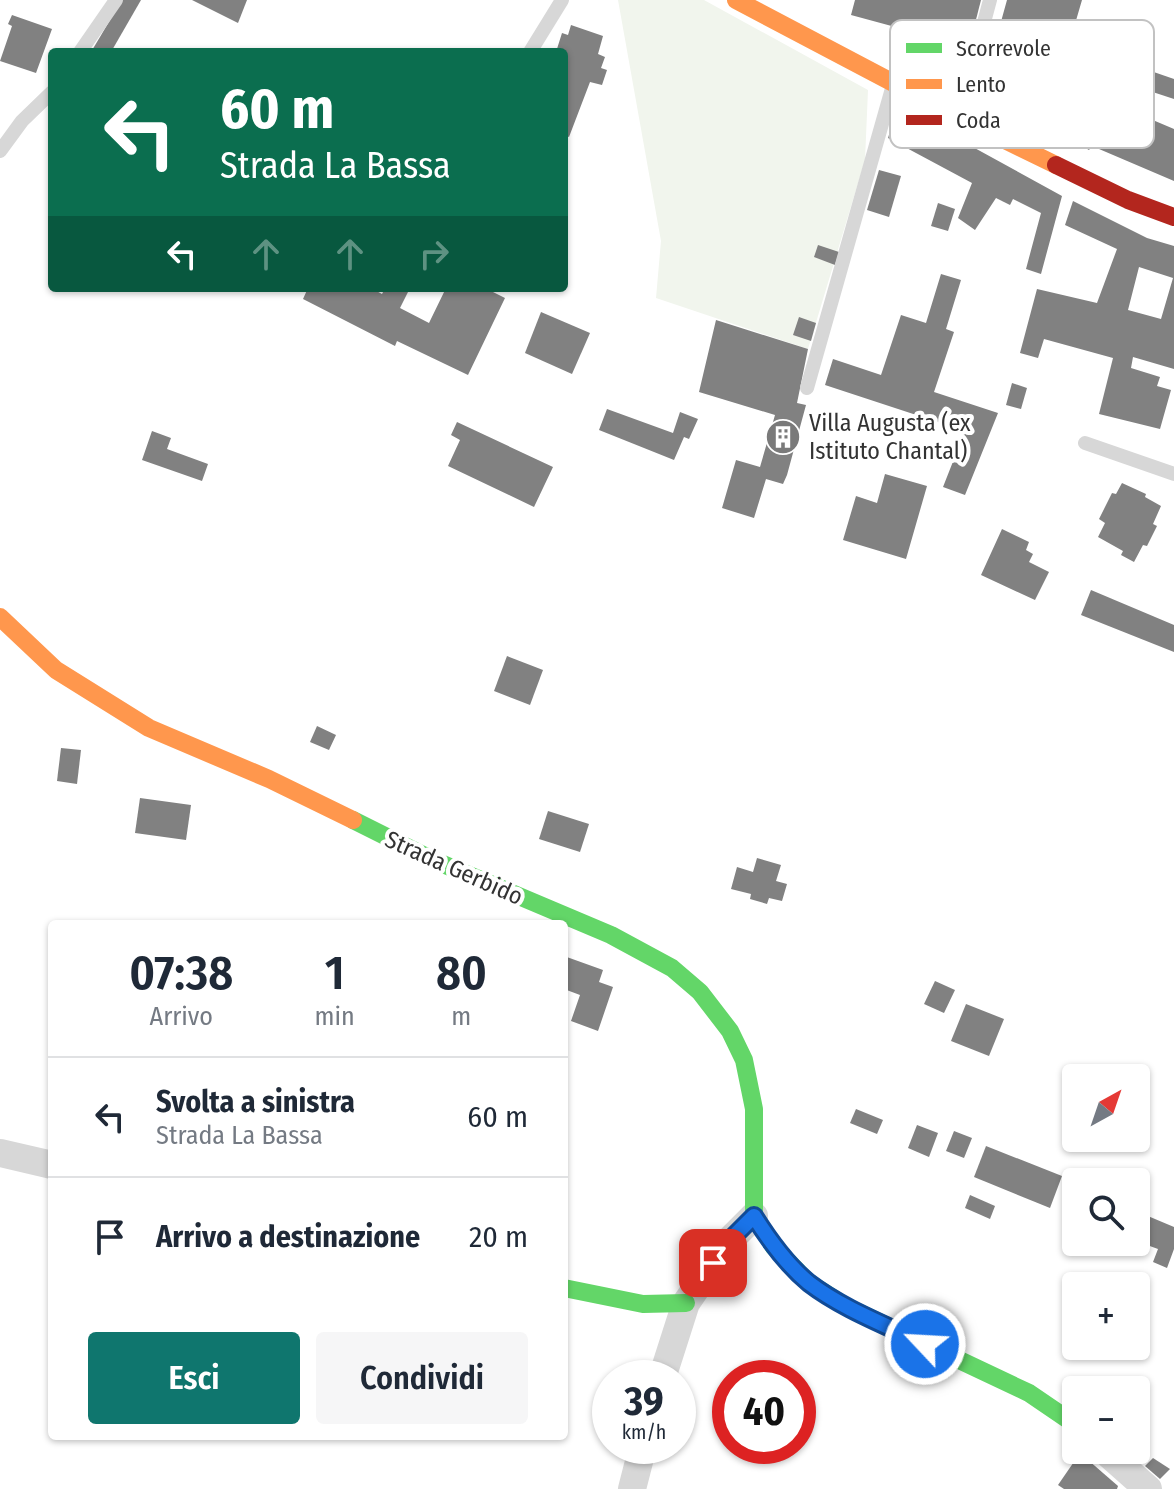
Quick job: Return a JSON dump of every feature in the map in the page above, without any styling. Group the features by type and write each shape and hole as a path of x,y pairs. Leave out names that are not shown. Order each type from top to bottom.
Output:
{"street":[{"path":"736,0 890,82"},
{"path":"1021,148 1128,200 1174,217"},
{"name":"Strada Gerbido","path":"0,617 56,670 149,728 269,779 431,859 611,935 672,968 700,992 730,1031 744,1060 754,1109 754,1216"},
{"path":"0,1153 48,1164"},
{"path":"668,1360 686,1303 727,1243 754,1216 774,1247 808,1282 847,1307 1029,1393 1062,1415"},
{"path":"568,1289 643,1304 686,1303"},
{"path":"632,1489 638,1464"},
{"path":"1120,1464 1148,1489"}],"lane":[{"path":"83,48 116,0"},
{"path":"532,48 562,0"},
{"path":"985,20 990,0"},
{"path":"807,388 890,95"},
{"path":"0,151 22,121 48,96"},
{"path":"1085,443 1174,474"}],"shaded area":[{"path":"618,0 704,0 868,90 865,160 808,349 656,298 661,241"}],"building":[{"path":"122,0 141,0 113,48 93,48"},
{"path":"192,0 247,0 238,23"},
{"path":"855,0 981,0 976,20 890,20 890,26 851,15"},
{"path":"1007,0 1082,0 1076,20 1001,20"},
{"path":"12,15 52,29 36,73 0,61 12,26 8,24"},
{"path":"571,25 603,36 598,54 605,57 601,68 607,70 602,85 590,82 569,137 568,48 557,48 562,33 568,35"},
{"path":"1154,72 1174,79 1174,99 1154,92"},
{"path":"1154,121 1174,129 1174,181 1097,148 1154,148"},
{"path":"907,148 975,148 1062,196 1041,274 1026,269 1041,213 1013,199 1010,205 996,198 975,230 958,218 972,183"},
{"path":"879,170 901,176 889,217 867,210"},
{"path":"1073,201 1147,238 1174,246 1174,369 1133,357 1131,368 1160,377 1157,386 1171,390 1160,429 1099,414 1113,358 1044,339 1038,358 1020,353 1037,289 1097,303 1117,249 1065,225","holes":["1139,267 1173,278 1161,319 1128,310"]},
{"path":"938,203 955,209 948,231 931,226"},
{"path":"818,245 839,252 835,265 814,257"},
{"path":"941,274 961,280 946,329 954,332 934,392 998,413 965,495 943,487 965,431 825,385 833,359 881,375 901,315 926,323"},
{"path":"306,292 408,292 400,308 429,323 444,292 493,292 505,298 468,375 397,341 395,346 303,299"},
{"path":"541,312 590,333 572,374 525,353"},
{"path":"799,317 816,323 811,341 793,335"},
{"name":"Villa Augusta (ex Istituto Chantal)","path":"716,320 808,349 797,403 806,405 787,475 783,484 766,479 754,518 722,508 736,460 760,467 775,415 699,392"},
{"path":"1012,383 1027,388 1021,409 1006,405"},
{"path":"607,409 673,433 680,412 698,419 689,439 684,437 674,460 599,430"},
{"path":"457,422 553,467 534,507 448,466 460,440 451,435"},
{"path":"152,431 171,438 167,449 208,464 202,481 142,460"},
{"path":"885,474 927,486 906,559 843,540 856,496 877,503"},
{"path":"1122,483 1146,494 1145,497 1161,506 1153,524 1157,526 1134,562 1121,555 1123,551 1098,537 1105,523 1099,519 1112,493 1116,494"},
{"path":"1002,529 1029,542 1026,550 1033,554 1029,562 1049,572 1035,600 981,575"},
{"path":"1091,590 1174,625 1174,652 1081,615"},
{"path":"507,656 543,670 530,705 494,691"},
{"path":"317,726 336,735 329,750 310,742"},
{"path":"61,748 81,750 77,784 57,781"},
{"path":"140,798 191,805 186,840 135,833"},
{"path":"548,811 589,824 580,852 539,839"},
{"path":"757,858 781,865 776,881 787,884 782,901 769,898 767,904 750,899 751,894 731,889 737,867 753,872"},
{"path":"568,957 603,970 599,982 613,987 598,1031 571,1021 580,995 568,990"},
{"path":"935,981 955,990 944,1013 924,1004"},
{"path":"966,1004 1004,1019 989,1056 951,1041"},
{"path":"856,1109 883,1120 877,1134 850,1123"},
{"path":"917,1125 938,1133 929,1157 908,1148"},
{"path":"954,1131 972,1138 964,1158 946,1151"},
{"path":"986,1146 1062,1176 1050,1208 974,1177"},
{"path":"970,1195 995,1206 990,1219 965,1208"},
{"path":"1150,1217 1174,1227 1174,1249 1167,1268 1153,1262 1158,1249 1150,1246"},
{"path":"1153,1458 1170,1469 1160,1479 1145,1466"},
{"path":"1072,1464 1093,1464 1118,1486 1117,1489 1064,1489 1058,1485"}],"traffic: fast":[{"path":"353,820 431,859 611,935 672,968 700,992 730,1031 744,1060 754,1109 754,1216 774,1247 808,1282 847,1307 1029,1393 1062,1415"},
{"path":"568,1289 643,1304 686,1303"}],"traffic: slow":[{"path":"736,0 890,81"},
{"path":"1021,148 1056,165"},
{"path":"0,617 56,670 149,728 269,779 353,820"}],"traffic: jam":[{"path":"1056,165 1128,200 1174,217"}],"place":[{"name":"Villa Augusta (ex Istituto Chantal)","path":"783,437"}],"route":[{"path":"713,1263 727,1243 754,1216 774,1247 808,1282 847,1307 925,1344"}]}
